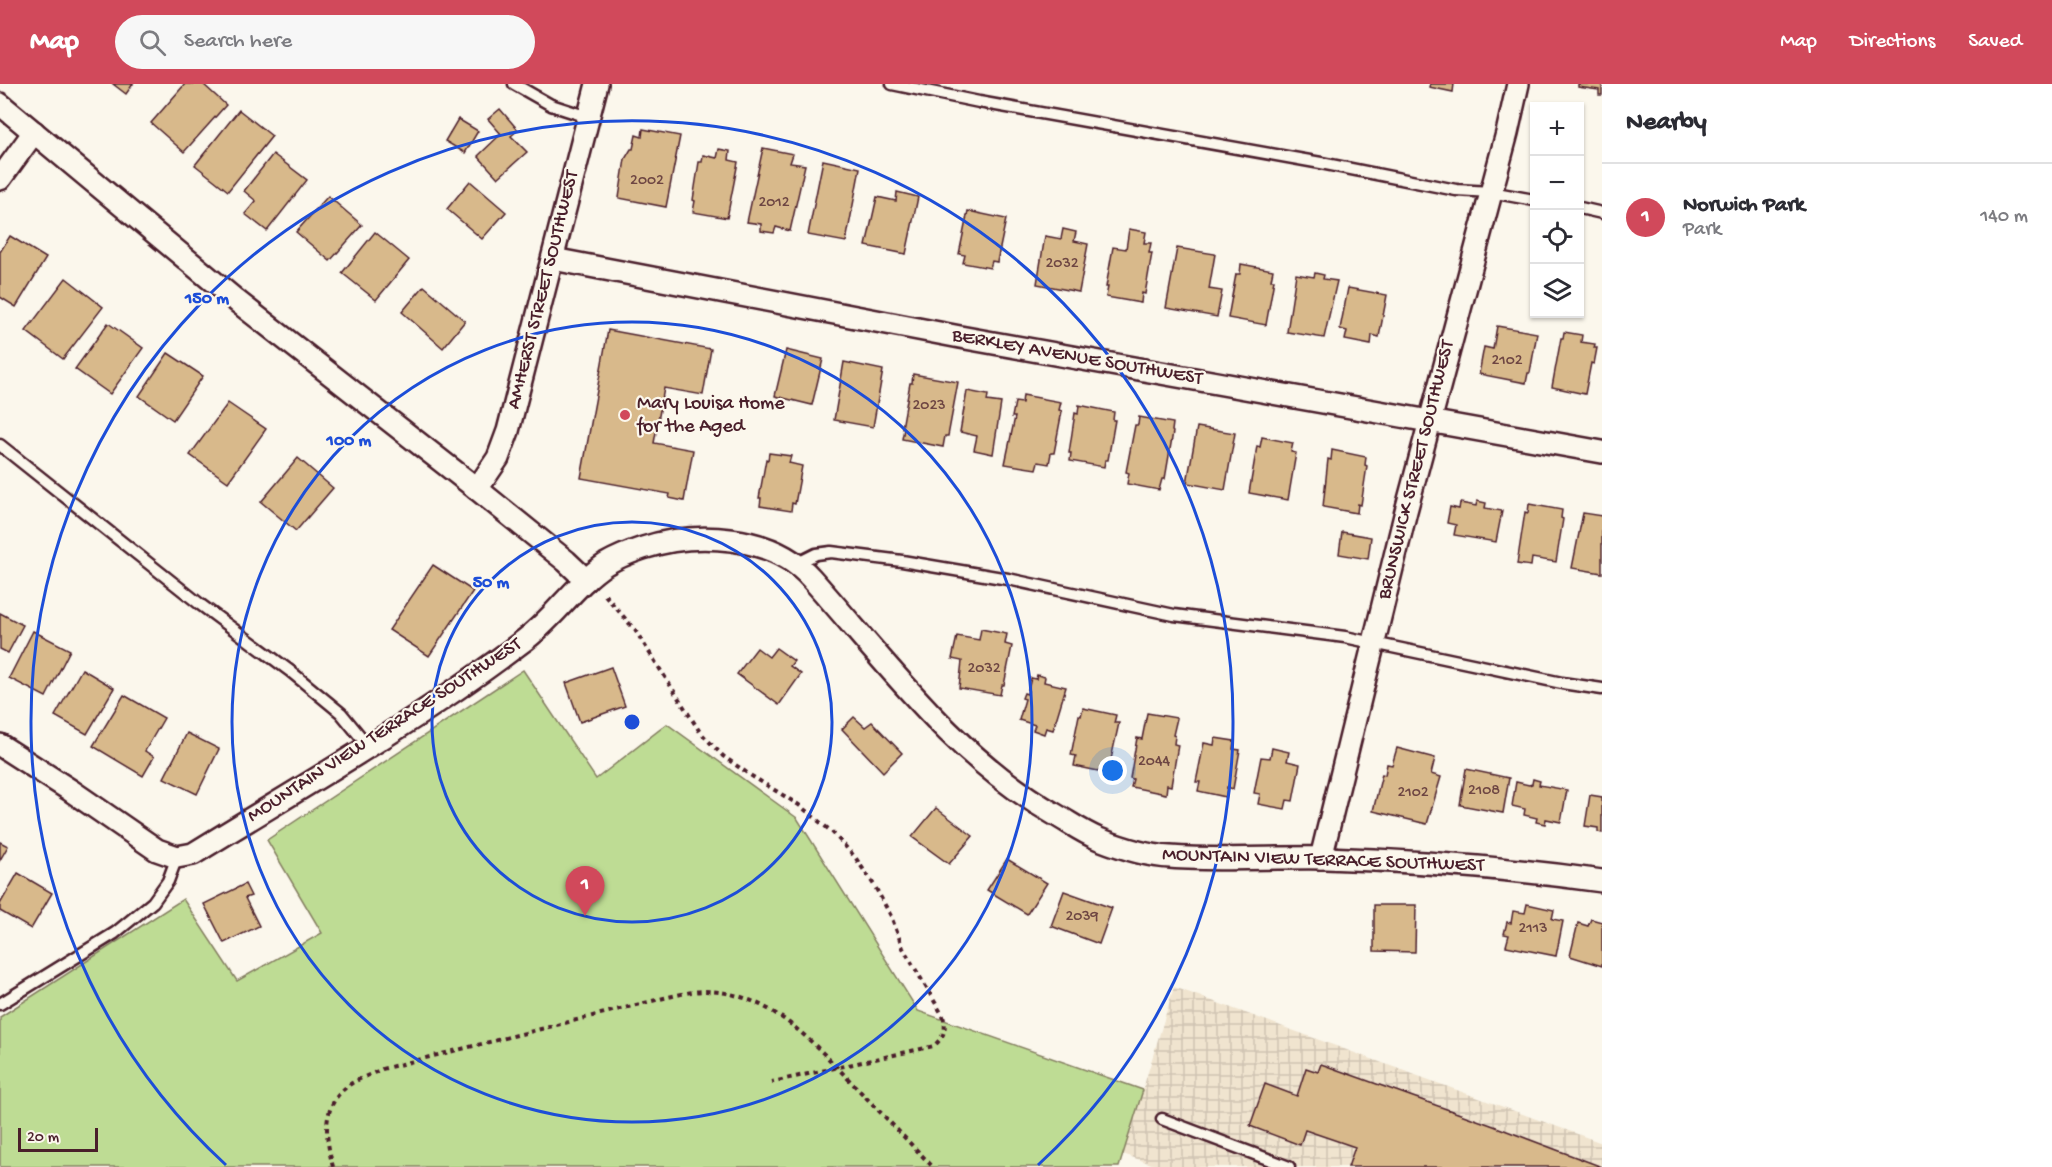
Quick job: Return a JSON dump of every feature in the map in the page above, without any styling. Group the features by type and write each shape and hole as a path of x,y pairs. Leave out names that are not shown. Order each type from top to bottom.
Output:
{"street":[{"name":"AMHERST STREET SOUTHWEST","path":"477,489 498,458 508,431 597,84"},
{"name":"BRUNSWICK STREET SOUTHWEST","path":"1322,858 1373,643 1518,84"},
{"path":"0,104 238,302 477,489 586,580"},
{"path":"0,179 34,132"},
{"name":"BERKLEY AVENUE SOUTHWEST","path":"553,259 960,337 1602,452"},
{"name":"MOUNTAIN VIEW TERRACE SOUTHWEST","path":"177,857 193,854 446,696 543,626 586,580 608,563 643,548 673,541 711,538 738,540 769,550 796,564 807,573 892,673 955,739 998,776 1044,808 1093,836 1130,850 1168,857 1411,861 1602,880"},
{"path":"0,746 70,790 157,850 177,857"}],"lane":[{"path":"514,84 551,105 588,117"},
{"path":"892,84 1456,190 1491,192 1530,199"},
{"path":"1584,209 1602,213"},
{"path":"0,445 201,605 290,671 341,714 368,746"},
{"path":"796,564 816,554 831,552 902,561 1008,579 1174,615 1373,643 1551,681 1602,689"},
{"path":"0,1004 115,933 153,902 168,881 177,857"},
{"path":"1162,1119 1289,1167"}],"path":[{"path":"586,580 607,596 635,630 700,732 723,756 800,805 832,832 855,857 874,885 891,916 903,948 943,1016 946,1028 942,1038 934,1046 772,1082"},
{"path":"333,1167 327,1145 326,1120 335,1099 352,1084 382,1069 664,998 704,991 728,994 751,1001 781,1016 808,1037 933,1167"}],"shaded area":[{"path":"1174,987 1602,1143 1602,1167 1160,1167 1123,1154"}],"green space":[{"path":"523,670 596,779 667,724 797,818 918,1011 1143,1090 1119,1167 0,1167 0,1017 183,899 237,981 322,933 267,840"}],"building":[{"path":"113,84 133,84 126,94"},
{"path":"185,84 203,84 226,105 184,152 151,123"},
{"path":"1430,84 1454,84 1453,92 1429,87"},
{"path":"1578,84 1602,84 1602,95 1599,95 1599,90 1578,87"},
{"path":"500,109 518,130 511,136 527,152 498,178 478,156 501,134 488,119"},
{"path":"239,110 272,136 228,191 195,165"},
{"path":"458,119 478,131 465,153 445,141"},
{"path":"643,129 680,136 666,207 619,198 625,159 633,149 636,135 642,137"},
{"path":"763,148 793,154 790,163 805,165 790,231 776,227 774,233 761,231 761,224 747,222"},
{"path":"719,149 730,151 729,160 738,162 727,218 693,212 699,162 702,162 703,155 717,158"},
{"path":"273,154 307,180 267,231 245,214 256,201 244,191"},
{"path":"823,160 860,168 846,242 808,235"},
{"path":"470,181 506,212 482,239 447,209"},
{"path":"897,192 918,197 906,254 866,246 877,197 896,201"},
{"path":"328,196 362,225 330,261 296,232"},
{"path":"968,211 1006,219 997,262 992,261 990,268 963,263 965,255 959,254"},
{"path":"1063,229 1076,232 1074,241 1088,244 1079,292 1037,284 1045,236 1061,239"},
{"path":"1129,229 1146,232 1144,243 1151,243 1149,253 1152,253 1145,294 1142,293 1141,303 1106,297 1113,247 1126,249"},
{"path":"375,232 409,260 376,300 342,273"},
{"path":"10,236 46,258 16,307 0,297 0,252"},
{"path":"1177,248 1215,254 1209,289 1222,291 1217,317 1166,308"},
{"path":"1241,264 1273,270 1271,280 1274,280 1266,325 1228,318 1236,274 1240,274"},
{"path":"1315,273 1324,275 1323,279 1337,281 1324,338 1287,332 1296,274 1314,277"},
{"path":"66,278 103,307 63,359 26,331"},
{"path":"424,286 465,321 443,348 402,312"},
{"path":"1348,288 1387,295 1379,337 1372,335 1371,345 1345,340 1347,331 1340,329"},
{"path":"108,323 143,348 110,394 75,369"},
{"path":"1497,326 1537,333 1526,383 1479,374 1484,347 1493,349"},
{"name":"Mary Louisa Home for the Aged","path":"608,330 711,349 703,395 664,388 654,443 693,450 684,501 669,498 670,494 581,478"},
{"path":"1564,332 1582,335 1581,342 1595,344 1594,348 1597,348 1594,364 1591,363 1585,394 1552,387"},
{"path":"786,350 823,359 812,405 775,396"},
{"path":"168,353 203,376 173,420 139,396"},
{"path":"844,362 883,370 873,427 834,420"},
{"path":"913,374 958,382 948,436 945,436 943,447 902,439 904,429 902,428"},
{"path":"967,391 988,395 987,401 1001,403 993,454 974,450 977,436 960,432"},
{"path":"1023,395 1061,402 1059,410 1062,411 1054,453 1051,453 1049,464 1038,462 1036,469 1005,464 1015,417 1012,417 1015,402 1022,403"},
{"path":"228,403 266,429 228,482 190,455"},
{"path":"1079,405 1114,412 1113,420 1115,420 1108,460 1105,460 1104,467 1070,461 1071,453 1069,453 1075,413 1078,414"},
{"path":"1139,417 1173,423 1165,479 1162,479 1159,490 1127,484 1129,473 1126,472 1135,425 1138,425"},
{"path":"1197,427 1235,433 1225,490 1187,483"},
{"path":"1262,437 1293,443 1291,452 1296,453 1288,500 1249,493 1257,446 1260,447"},
{"path":"1332,450 1366,457 1365,465 1367,466 1361,505 1358,504 1357,513 1323,507 1328,459 1331,460"},
{"path":"769,453 791,456 789,463 802,466 795,504 792,503 791,511 760,506 761,498 759,498"},
{"path":"298,458 333,488 296,531 261,502"},
{"path":"1477,501 1486,503 1485,508 1502,511 1496,542 1454,535 1456,525 1447,523 1450,507 1459,509 1460,503 1476,506"},
{"path":"1529,504 1562,510 1561,518 1563,519 1556,562 1532,558 1531,566 1517,564 1525,512 1528,513"},
{"path":"1583,513 1602,516 1602,573 1572,568"},
{"path":"1342,532 1371,537 1368,559 1339,554"},
{"path":"433,565 473,591 429,656 389,630"},
{"path":"0,613 23,625 8,653 0,649"},
{"path":"981,629 1007,634 1005,644 1012,646 1000,695 959,688 962,661 952,659 957,636 979,640"},
{"path":"33,631 70,650 46,697 9,678"},
{"path":"757,648 769,657 776,648 794,661 790,666 801,674 779,705 737,674"},
{"path":"611,667 625,706 580,722 566,683"},
{"path":"82,669 114,688 87,734 55,716"},
{"path":"1037,675 1045,677 1044,682 1066,687 1053,730 1046,728 1044,734 1033,730 1035,725 1019,720 1025,699 1022,698 1024,693 1027,694 1031,678 1036,679"},
{"path":"124,695 164,718 145,751 154,757 143,776 93,746"},
{"path":"1083,708 1116,715 1114,723 1119,723 1108,773 1074,766 1076,756 1071,755 1079,715 1081,716"},
{"path":"1147,713 1177,718 1173,735 1175,736 1174,744 1178,745 1171,786 1167,785 1166,794 1131,787 1133,779 1130,778 1137,738 1142,739"},
{"path":"854,717 865,727 872,722 902,753 883,772 842,729"},
{"path":"187,733 219,749 197,794 164,778"},
{"path":"1215,738 1234,741 1233,749 1240,750 1233,789 1227,787 1226,797 1198,791 1200,782 1196,782 1204,743 1214,745"},
{"path":"1272,748 1289,752 1287,761 1300,764 1293,801 1287,800 1285,809 1258,804 1260,794 1254,793 1261,757 1270,758"},
{"path":"1397,748 1435,758 1431,774 1441,777 1427,824 1373,811 1382,774 1385,775 1387,764 1392,765"},
{"path":"1466,769 1509,778 1503,813 1460,805"},
{"path":"1533,779 1540,781 1539,785 1567,790 1561,822 1546,819 1545,824 1536,822 1537,818 1524,815 1525,809 1512,806 1516,782 1529,785 1532,784"},
{"path":"1590,795 1602,797 1602,833 1598,832 1598,828 1585,826"},
{"path":"936,808 973,836 949,864 912,837"},
{"path":"0,842 8,846 0,860"},
{"path":"1007,859 1047,883 1027,914 987,890"},
{"path":"18,873 52,893 31,929 0,911 0,904"},
{"path":"245,884 251,896 245,898 259,926 224,943 204,904"},
{"path":"1064,891 1112,908 1099,944 1051,926"},
{"path":"1527,904 1554,910 1552,919 1563,921 1556,956 1506,946 1509,935 1504,934 1507,922 1511,923 1513,911 1525,913"},
{"path":"1374,905 1416,905 1415,952 1374,951"},
{"path":"1591,919 1602,922 1602,966 1570,956 1578,923 1588,926"},
{"path":"1321,1064 1602,1167 1348,1167 1355,1147 1305,1130 1300,1145 1250,1126 1265,1084 1297,1096 1306,1068 1318,1072"}],"place":[{"name":"Mary Louisa Home for the Aged","path":"625,415"},
{"name":"Norwich Park","path":"585,916"}]}
